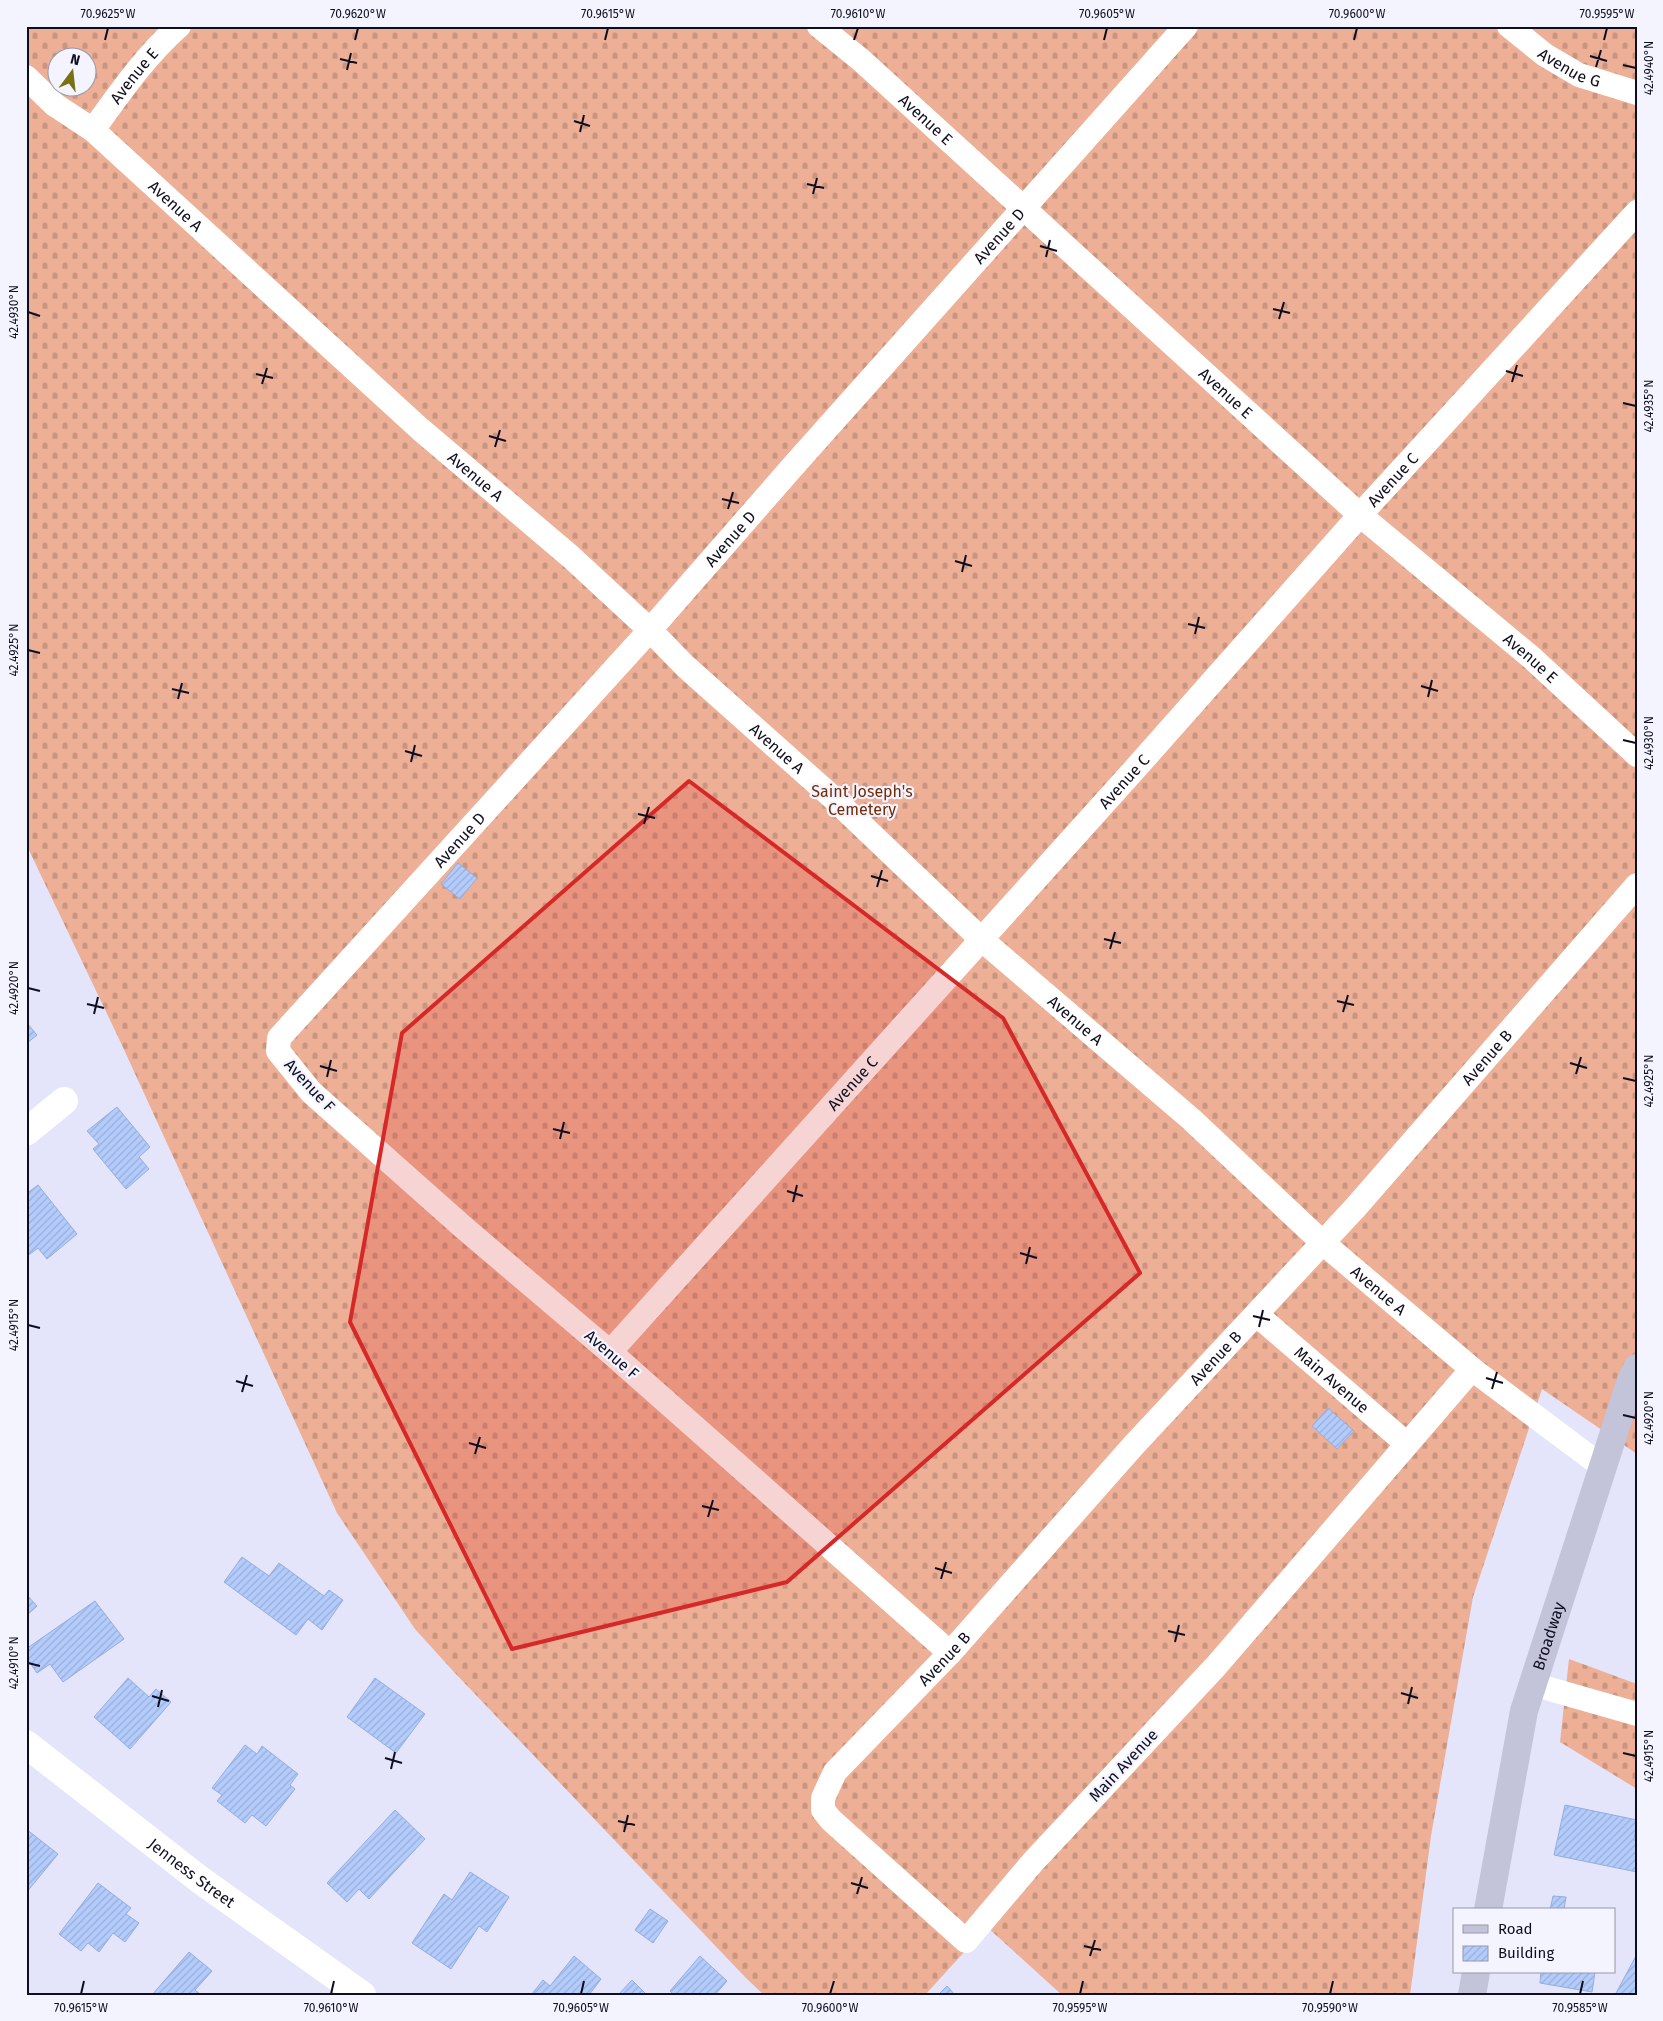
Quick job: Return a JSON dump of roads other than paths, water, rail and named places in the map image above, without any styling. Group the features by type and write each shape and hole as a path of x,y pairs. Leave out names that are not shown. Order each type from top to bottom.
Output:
{"main road":[{"name":"Broadway","path":"1488,1908 1524,1711 1630,1383 1637,1368"},
{"path":"1472,1995 1476,1974"}],"street":[{"path":"26,1132 64,1101"},
{"name":"Jenness Street","path":"26,1744 199,1879 362,1995"}],"lane":[{"name":"Avenue E","path":"93,130 130,79 178,26"},
{"name":"Avenue E","path":"818,26 861,60 1360,515 1532,658 1637,755"},
{"name":"Avenue D","path":"278,1051 279,1038 650,630 794,464 1186,26"},
{"name":"Avenue G","path":"1509,26 1545,55 1579,75 1637,93"},
{"name":"Avenue A","path":"26,77 56,105 93,130 420,429 571,557 650,630 685,666 831,796 981,939 1191,1119 1323,1243 1472,1369 1603,1466"},
{"name":"Avenue C","path":"610,1352 1140,763 1360,515 1637,212"},
{"name":"Avenue B","path":"823,1810 823,1798 835,1772 950,1654 1133,1446 1323,1243 1637,885"},
{"name":"Avenue F","path":"278,1051 311,1092 463,1227 610,1352 950,1654"},
{"name":"Main Avenue","path":"1256,1315 1407,1444"},
{"name":"Main Avenue","path":"823,1810 831,1820 966,1940 1032,1863 1216,1666 1472,1369"},
{"path":"1532,1684 1637,1714"}],"park label":[{"name":"Saint Joseph's Cemetery","path":"862,800"}]}
